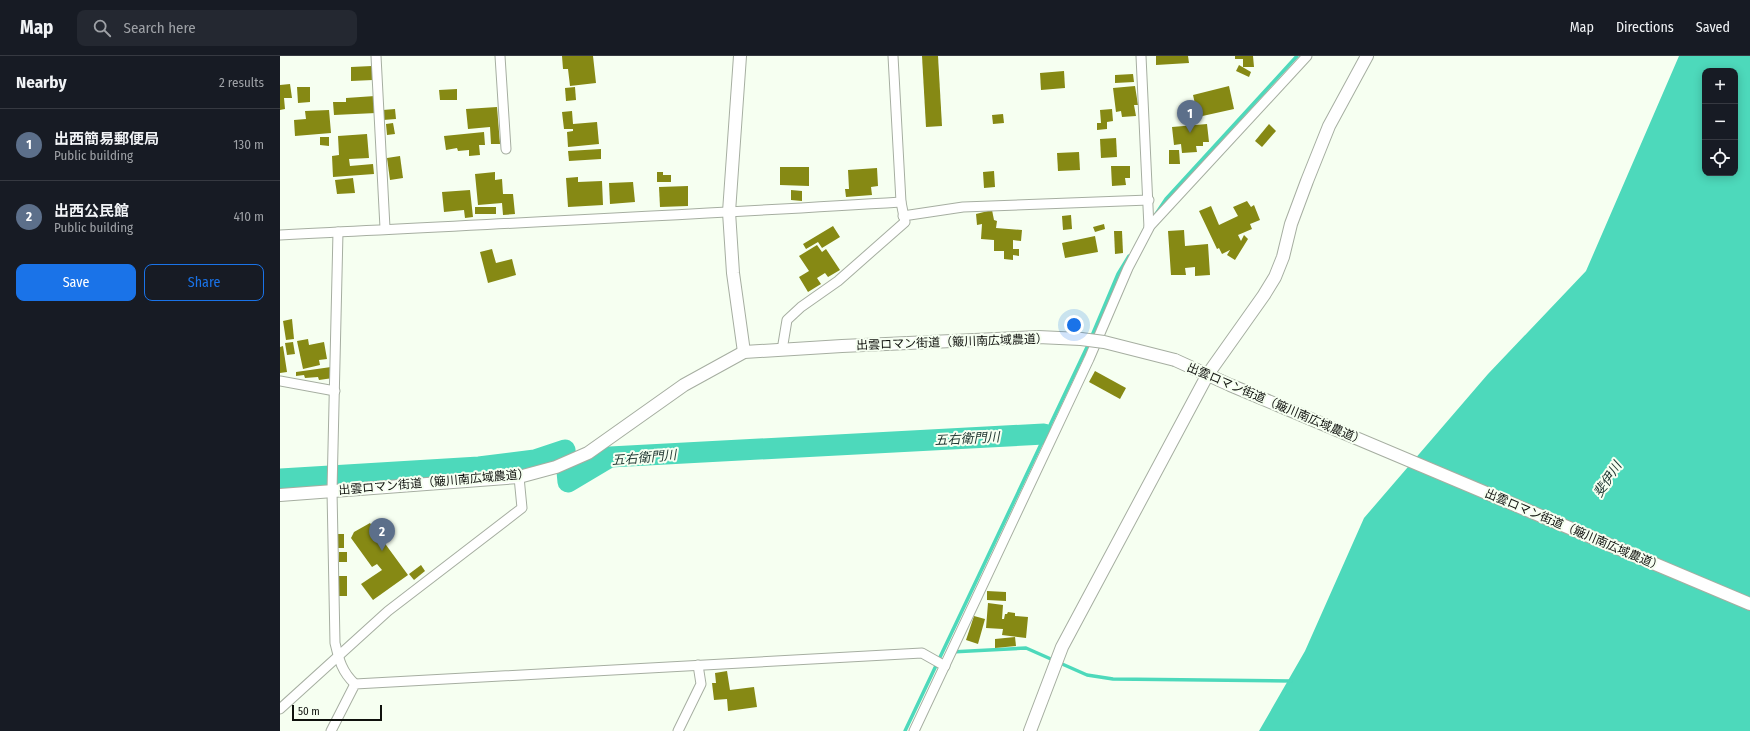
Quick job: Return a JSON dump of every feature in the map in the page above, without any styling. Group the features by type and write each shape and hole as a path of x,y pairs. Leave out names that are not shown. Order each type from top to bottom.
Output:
{"street":[{"path":"376,56 385,228"},
{"path":"500,56 506,149"},
{"path":"740,56 729,212 733,273 744,352"},
{"path":"782,350 787,320 801,307 838,281 904,222 901,202 893,56"},
{"path":"1141,56 1149,200 1149,227"},
{"path":"914,731 1089,359 1128,268 1149,227 1307,56"},
{"path":"1030,731 1062,647 1208,374 1264,295 1274,277 1283,257 1306,181 1326,133 1341,101 1367,56"},
{"path":"903,216 963,207 1149,200"},
{"path":"280,235 385,228 729,212 901,202"},
{"path":"338,232 332,491 334,643 338,658 346,675 355,684 922,653 945,666"},
{"name":"出雲ロマン街道（簸川南広域農道）","path":"280,495 519,476 556,467 588,452 684,385 744,352 1038,338 1081,339 1112,343 1175,360 1230,385 1750,604"},
{"path":"280,381 335,391"},
{"path":"280,709 338,658 388,611 522,508 519,476"},
{"path":"678,731 702,684 698,665"},
{"path":"331,731 355,684"}],"water":[{"name":"斐伊川","path":"1679,56 1750,56 1750,731 1259,731 1305,651 1364,518 1488,374 1586,271"}],"building":[{"path":"562,56 593,56 596,83 570,86 568,69 563,69"},
{"path":"922,56 938,56 942,126 926,127"},
{"path":"1156,56 1188,56 1189,63 1156,65"},
{"path":"1235,56 1253,56 1254,67 1243,67 1243,59 1235,59"},
{"path":"1239,65 1251,72 1249,77 1236,71"},
{"path":"372,66 373,80 351,81 351,67"},
{"path":"1064,71 1065,88 1041,90 1040,73"},
{"path":"1133,74 1134,82 1115,83 1115,75"},
{"path":"290,84 292,98 284,98 285,109 280,110 280,85"},
{"path":"1135,86 1138,105 1134,105 1136,116 1122,117 1121,111 1116,112 1113,88"},
{"path":"1229,86 1234,109 1198,117 1193,95"},
{"path":"297,87 310,87 310,102 298,103"},
{"path":"575,87 576,100 566,101 565,88"},
{"path":"457,89 457,100 440,100 439,90"},
{"path":"375,96 376,113 334,115 333,102 346,102 346,98"},
{"path":"497,107 500,144 491,144 490,127 468,129 466,109"},
{"path":"395,109 396,119 383,120 383,110"},
{"path":"1112,109 1113,121 1107,122 1107,129 1097,130 1097,123 1101,123 1100,110"},
{"path":"329,110 331,133 295,136 294,120 306,119 305,111"},
{"path":"572,111 573,124 597,122 599,144 568,147 567,132 573,131 573,129 564,129 562,112"},
{"path":"1003,114 1004,123 993,124 992,115"},
{"path":"393,123 395,134 387,135 386,124"},
{"path":"1207,124 1209,142 1203,142 1203,146 1196,146 1197,152 1182,153 1181,144 1174,145 1172,127"},
{"path":"1269,124 1276,131 1262,147 1255,141"},
{"path":"484,132 485,145 479,145 480,155 469,156 469,150 458,151 457,148 446,150 444,136"},
{"path":"367,134 369,158 349,159 350,166 373,164 374,174 333,177 332,156 339,155 338,136"},
{"path":"320,137 329,137 329,146 320,145"},
{"path":"1116,138 1117,157 1101,158 1100,139"},
{"path":"601,149 601,159 569,161 568,151"},
{"path":"1169,150 1179,150 1180,164 1169,164"},
{"path":"1079,152 1080,170 1058,171 1057,153"},
{"path":"400,156 403,178 390,180 387,158"},
{"path":"1111,166 1130,166 1130,178 1125,178 1126,185 1112,186"},
{"path":"780,167 809,167 809,186 780,185"},
{"path":"877,168 878,186 871,187 872,195 846,197 845,189 849,189 848,170"},
{"path":"994,171 995,187 984,188 983,172"},
{"path":"495,172 495,180 502,179 503,194 513,194 515,214 503,215 502,203 478,205 475,174"},
{"path":"657,172 663,172 663,175 671,175 671,182 657,182"},
{"path":"578,177 578,182 602,181 603,205 568,207 566,178"},
{"path":"353,178 355,193 337,194 335,180"},
{"path":"633,182 635,202 610,204 609,183"},
{"path":"688,186 688,206 660,207 659,187"},
{"path":"470,190 473,217 465,218 464,210 444,212 442,192"},
{"path":"791,190 802,191 802,201 791,200"},
{"path":"1247,201 1251,207 1254,205 1260,220 1250,224 1252,229 1238,235 1241,241 1244,235 1248,239 1235,260 1227,255 1230,250 1222,254 1219,248 1217,249 1199,211 1211,206 1219,225 1238,216 1233,207"},
{"path":"475,207 496,207 496,214 475,214"},
{"path":"992,210 994,220 997,221 996,228 1022,230 1021,241 1013,240 1013,249 1019,249 1019,256 1013,255 1013,260 1004,259 1004,251 994,251 994,240 981,239 982,224 977,225 976,214"},
{"path":"1071,215 1072,229 1063,230 1062,216"},
{"path":"1104,224 1105,229 1095,232 1093,227"},
{"path":"833,226 840,237 822,248 818,242 806,249 803,244"},
{"path":"1184,230 1185,246 1208,244 1210,275 1195,276 1195,267 1185,268 1186,275 1171,275 1168,231"},
{"path":"1114,231 1122,231 1123,253 1115,254"},
{"path":"1095,236 1098,252 1065,258 1062,243"},
{"path":"817,245 822,252 826,249 840,270 828,277 825,273 817,278 821,284 808,292 799,277 809,271 799,256"},
{"path":"492,249 496,263 512,259 516,275 488,283 480,252"},
{"path":"292,319 294,339 286,340 283,321"},
{"path":"308,339 309,345 324,342 327,359 319,360 320,365 303,369 297,341"},
{"path":"293,342 295,354 287,355 285,343"},
{"path":"283,346 287,372 280,373 280,347"},
{"path":"331,367 333,378 319,380 318,377 305,378 304,375 296,376 296,372"},
{"path":"1095,371 1126,388 1120,399 1089,382"},
{"path":"370,523 408,575 373,600 361,584 382,570 377,564 372,567 351,538 354,532"},
{"path":"338,534 344,534 344,548 338,548"},
{"path":"339,552 347,552 347,562 339,562"},
{"path":"421,565 425,571 414,580 409,574"},
{"path":"338,576 347,576 347,596 339,596"},
{"path":"987,591 1006,592 1006,601 987,600"},
{"path":"988,603 1003,605 1002,619 1004,619 1005,614 1008,612 1015,613 1015,616 1028,617 1026,638 1002,635 1003,629 986,628"},
{"path":"974,616 985,619 978,644 966,640"},
{"path":"1015,637 1016,646 995,648 995,639"},
{"path":"727,671 730,690 754,687 757,707 728,711 727,699 714,700 712,683 716,683 715,673"}],"waterway":[{"path":"1156,214 1166,199 1297,56"},
{"path":"1091,338 1118,274 1129,256"},
{"path":"905,731 1089,343"},
{"name":"五右衛門川","path":"280,479 479,467 535,460 565,450 568,482 610,457 1044,434"},
{"path":"951,652 1026,648 1087,675 1113,679 1291,681"}],"place":[{"name":"出西簡易郵便局","path":"1190,133"},
{"name":"出西公民館","path":"382,551"}]}
